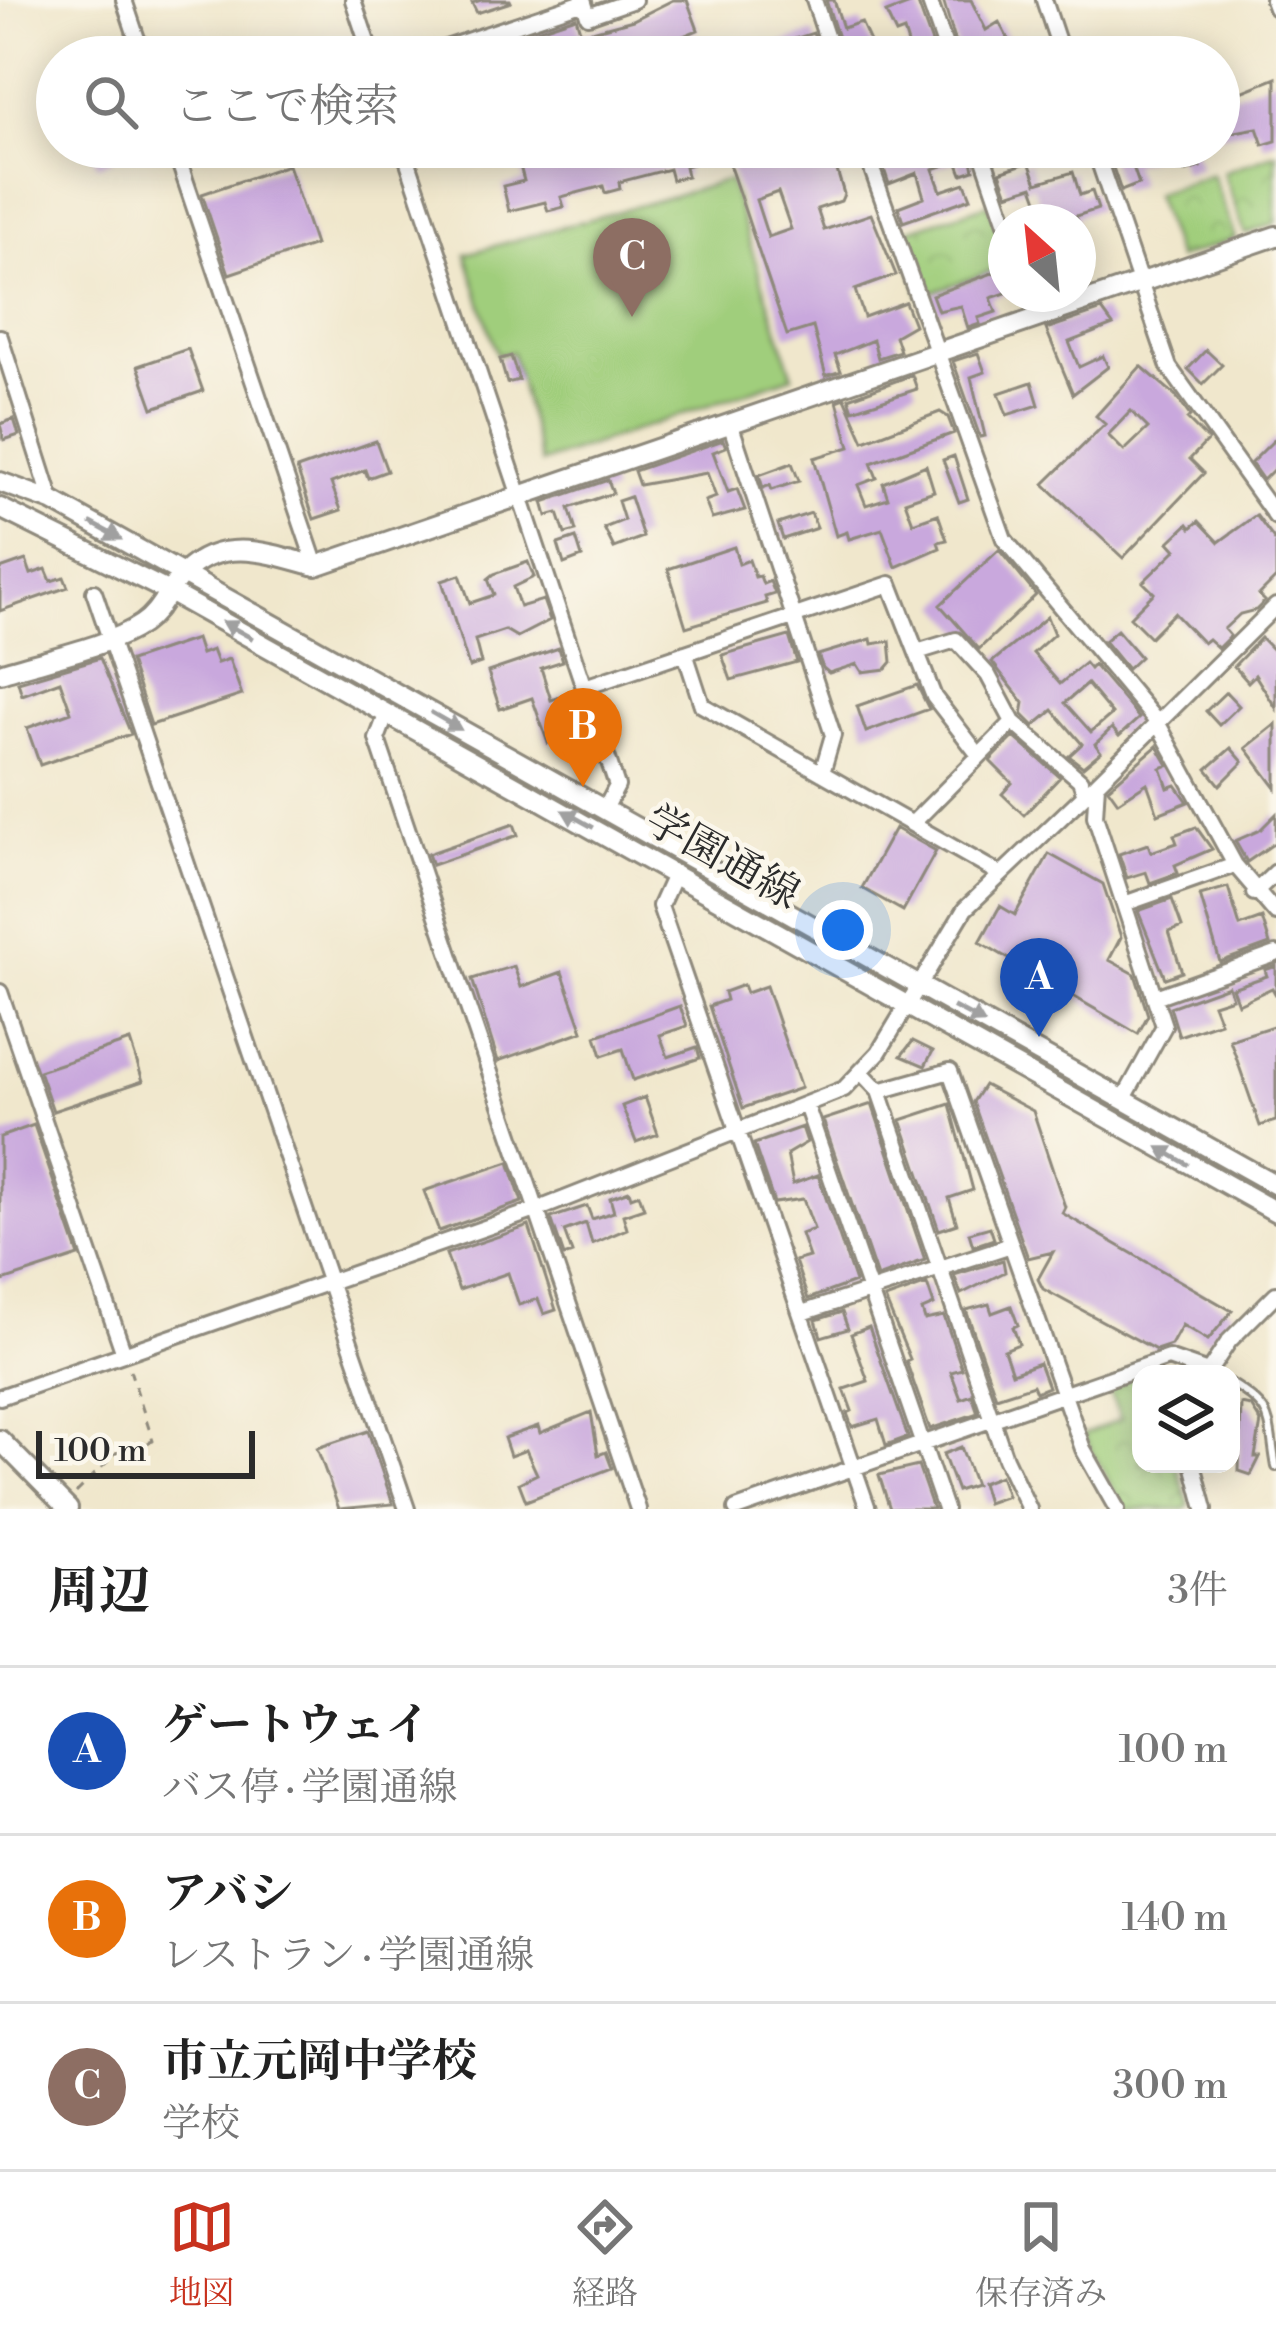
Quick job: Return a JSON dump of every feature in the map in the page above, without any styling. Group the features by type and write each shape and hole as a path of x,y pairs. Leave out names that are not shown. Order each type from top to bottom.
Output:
{"street":[{"path":"124,0 136,36"},
{"path":"352,0 365,36"},
{"path":"481,36 584,1 588,16 634,0"},
{"path":"814,0 826,36"},
{"path":"929,0 942,36"},
{"path":"1044,0 1056,36"},
{"path":"181,168 316,566"},
{"path":"410,168 617,786 604,811"},
{"path":"871,168 1004,539 1157,722 1235,865 1254,893 1276,913"},
{"path":"987,168 1000,204"},
{"path":"1101,168 1169,367 1276,517"},
{"path":"0,673 140,626 183,573 209,557 246,547 316,566 1276,236"},
{"path":"1037,312 1038,316"},
{"path":"0,338 52,500"},
{"path":"730,423 833,735 822,773"},
{"name":"学園通線","path":"0,482 52,500 604,811 1276,1212"},
{"name":"学園通線","path":"0,508 171,593 675,873 1124,1100 1276,1185"},
{"path":"585,686 890,584 947,719 978,754"},
{"path":"94,592 334,1283 406,1509"},
{"path":"0,1397 123,1351 334,1283 740,1134 807,1108 863,1074 965,909 1276,606"},
{"path":"916,652 956,640 988,675 1013,722 1080,780 1085,795"},
{"path":"685,653 702,705 1000,874"},
{"path":"387,713 377,739 638,1509"},
{"path":"912,824 1013,722"},
{"path":"1097,784 1095,816 1164,1026 1124,1100"},
{"path":"1124,904 1235,865"},
{"path":"1254,893 1276,872"},
{"path":"675,873 660,906 868,1509"},
{"path":"1155,997 1276,954"},
{"path":"0,992 123,1351"},
{"path":"879,1091 950,1071 1083,1449 1117,1509"},
{"path":"863,1074 879,1091 993,1421 1029,1509"},
{"path":"807,1108 945,1509"},
{"path":"802,1313 1011,1245"},
{"path":"1214,1365 1228,1341 1276,1294"},
{"path":"1149,1365 1168,1358 1188,1365"},
{"path":"736,1509 1132,1372"},
{"path":"0,1440 67,1506"},
{"path":"1195,1473 1205,1509"}],"lane":[{"path":"1240,1388 1259,1398 1272,1414 1276,1467"}],"path":[{"path":"67,1506 116,1453 153,1441 123,1351"}],"green space":[{"path":"1276,153 1276,223 1245,234 1223,172"},
{"path":"1212,174 1235,238 1177,259 1154,194"},
{"path":"729,180 793,376 541,463 512,352 497,355 466,254"},
{"path":"988,204 988,272 920,296 903,232"},
{"path":"1132,1379 1132,1473 1179,1473 1189,1505 1185,1509 1124,1509 1083,1435 1121,1419 1108,1388"}],"building":[{"path":"673,0 687,0 698,30 683,36 518,36 576,17 581,34 633,20"},
{"path":"826,0 834,0 843,28 861,22 867,36 837,36"},
{"path":"943,0 971,0 986,30 999,22 1006,36 954,36"},
{"path":"918,1 929,36 896,34 886,13"},
{"path":"511,2 477,13 472,3"},
{"path":"1276,78 1276,141 1263,145 1257,128 1240,131 1240,93"},
{"path":"289,168 315,245 229,274 202,194"},
{"path":"521,168 685,168 687,176 672,180 669,169 619,182 620,189 605,193 603,186 561,197 564,207 548,211 545,202 509,211 503,186 524,181"},
{"path":"730,168 836,168 844,194 841,201 817,209 824,230 871,214 896,275 855,290 864,317 905,302 914,325 895,336 900,351 878,358 873,340 835,355 841,371 826,376 813,327 787,335","holes":["778,192 791,229 768,237 756,200"]},
{"path":"884,168 936,168 941,191 965,183 971,198 903,222 898,207 924,197 917,173 889,184"},
{"path":"1012,168 1031,168 1037,183 1073,172 1080,195 1092,191 1098,209 1096,204 1040,204 1033,186 1008,194 1000,172"},
{"path":"1113,168 1133,168 1139,184 1121,191"},
{"path":"988,275 988,312 996,312 978,318 980,324 968,328 961,306 938,311 932,295"},
{"path":"1102,310 1113,325 1069,342 1079,367 1103,356 1108,367 1073,394 1046,329"},
{"path":"188,349 203,391 153,408 138,366"},
{"path":"1206,350 1222,365 1203,384 1188,369"},
{"path":"978,353 985,372 971,377 985,436 980,437 953,361"},
{"path":"511,356 519,380 507,383 500,359"},
{"path":"1141,366 1175,395 1190,416 1187,419 1208,440 1190,459 1204,473 1123,558 1044,484 1105,424 1096,416","holes":["1131,411 1148,428 1124,451 1108,435"]},
{"path":"912,375 917,389 853,410 849,398"},
{"path":"1032,382 1039,405 1007,415 999,393"},
{"path":"845,398 864,441 940,412 948,417 954,433 871,463 877,478 858,485 866,505 888,498 883,483 926,465 934,491 905,501 913,523 938,514 947,540 938,542 940,548 896,567 882,529 849,539 847,532 836,536 814,458 850,447 837,401"},
{"path":"14,419 19,435 4,440 0,424"},
{"path":"1276,438 1276,467 1263,480 1251,463"},
{"path":"723,440 726,447 713,452 728,492 737,489 745,510 712,519 705,501 716,497 707,473 639,485 634,471"},
{"path":"376,441 387,471 368,478 365,470 331,483 341,510 314,519 297,469"},
{"path":"954,456 968,499 959,502 943,460"},
{"path":"792,463 799,481 772,490 770,485 763,488 759,475"},
{"path":"608,480 613,493 569,508 576,531 565,534 558,513 547,516 543,502"},
{"path":"630,497 643,537 614,548 604,528 624,520 618,501"},
{"path":"811,513 817,528 783,539 778,524"},
{"path":"1256,515 1276,542 1276,578 1259,595 1265,601 1256,610 1240,614 1224,629 1230,636 1218,648 1208,639 1203,643 1174,613 1150,637 1130,617 1154,593 1143,582 1176,550 1169,542 1188,524 1191,528 1199,521 1219,542"},
{"path":"576,538 582,557 564,564 558,544"},
{"path":"734,547 739,564 749,560 755,577 760,576 763,584 770,581 775,594 765,597 767,603 686,627 668,569"},
{"path":"999,550 1036,595 979,649 940,605"},
{"path":"26,560 31,574 46,569 51,581 64,577 68,587 0,611 0,569"},
{"path":"528,562 534,577 513,587 520,607 543,600 550,620 517,637 505,630 475,640 481,663 469,667 442,581 460,575 470,603 494,595 488,579 494,574"},
{"path":"1047,617 1054,634 1033,653 1060,684 1085,663 1090,669 1094,665 1139,718 1119,736 1112,728 1095,744 1101,752 1083,767 1069,756 1082,744 1053,710 1034,726 1022,714 1024,703 992,662","holes":["1087,684 1112,714 1091,732 1065,703"]},
{"path":"1117,630 1140,657 1127,669 1104,641"},
{"path":"789,636 797,662 731,680 722,655"},
{"path":"1261,638 1276,653 1276,708 1255,675 1248,682 1234,666"},
{"path":"196,639 201,654 212,650 217,663 229,659 242,695 151,725 130,661"},
{"path":"871,639 872,644 890,641 892,662 886,669 862,672 857,664 829,673 823,668 818,655"},
{"path":"559,648 563,661 541,668 551,700 572,693 585,729 548,743 532,698 500,709 488,672"},
{"path":"100,658 131,734 40,765 27,728 71,712 60,681 22,695 18,682"},
{"path":"917,685 929,709 866,732 857,706"},
{"path":"1226,692 1239,706 1219,725 1206,711"},
{"path":"1276,724 1276,788 1246,748"},
{"path":"1014,737 1060,777 1024,815 1002,794 1012,783 990,761"},
{"path":"1157,746 1168,765 1161,768 1168,788 1176,785 1188,802 1158,814 1147,783 1118,802 1108,788"},
{"path":"1231,748 1243,762 1220,785 1207,769"},
{"path":"1276,814 1276,842 1247,862 1235,841 1260,830"},
{"path":"514,824 518,835 432,865 428,854"},
{"path":"1196,827 1212,849 1175,865 1178,873 1150,883 1146,872 1127,878 1119,854 1148,844 1151,852 1177,843 1174,835"},
{"path":"895,828 936,851 903,911 862,888"},
{"path":"1049,854 1103,884 1121,937 1109,960 1135,974 1148,1015 1138,1034 980,942 1000,906 1015,915"},
{"path":"1228,887 1240,926 1262,918 1270,944 1220,962 1200,895"},
{"path":"1172,899 1182,927 1169,932 1182,972 1165,978 1138,911"},
{"path":"514,966 521,987 562,972 583,1031 498,1061 472,979"},
{"path":"1276,966 1276,995 1272,988 1238,1004 1232,988 1267,976 1265,970"},
{"path":"743,985 746,993 766,986 801,1088 743,1108 709,1006 726,1000 724,992"},
{"path":"1228,986 1232,998 1213,1004 1220,1022 1179,1036 1170,1007"},
{"path":"680,1006 687,1026 660,1035 668,1057 697,1047 700,1058 633,1080 623,1049 602,1056 596,1036"},
{"path":"1276,1025 1276,1121 1260,1126 1230,1040"},
{"path":"130,1041 143,1081 53,1111 39,1071"},
{"path":"913,1041 933,1051 925,1066 901,1056"},
{"path":"984,1085 1033,1111 1065,1207 1062,1213 1232,1311 1208,1340 1182,1325 1171,1345 1156,1350 1043,1289 1038,1279 1053,1252 1028,1258 973,1102"},
{"path":"645,1097 658,1134 636,1142 622,1106"},
{"path":"872,1104 925,1260 877,1277 823,1120"},
{"path":"950,1104 973,1190 949,1198 957,1224 939,1230 901,1120"},
{"path":"34,1125 79,1256 0,1282 0,1137"},
{"path":"802,1127 807,1142 787,1154 793,1184 818,1175 855,1282 808,1299 795,1261 809,1257 801,1234 814,1229 803,1199 774,1203 754,1144"},
{"path":"509,1162 522,1202 439,1231 424,1191"},
{"path":"629,1191 631,1197 639,1194 644,1208 623,1215 627,1229 592,1244 586,1223 564,1231 572,1253 564,1256 551,1218 587,1206 592,1219 614,1212 610,1198"},
{"path":"529,1226 556,1310 544,1314 538,1299 519,1305 508,1273 459,1290 446,1254"},
{"path":"990,1227 994,1239 973,1246 969,1233"},
{"path":"1003,1260 1005,1272 961,1294 954,1275"},
{"path":"927,1284 934,1305 922,1310 925,1320 944,1316 962,1369 951,1372 961,1399 972,1395 978,1413 930,1429 906,1361 910,1359 885,1299"},
{"path":"989,1304 992,1313 1011,1306 1018,1325 1013,1327 1019,1344 1004,1350 1012,1373 1039,1363 1048,1387 1036,1392 1033,1385 996,1397 966,1310"},
{"path":"842,1312 848,1329 821,1337 816,1320"},
{"path":"869,1327 908,1437 886,1445 878,1419 852,1427 847,1413 852,1411 844,1389 868,1381 851,1334"},
{"path":"1241,1404 1251,1406 1261,1422 1255,1457 1260,1457 1251,1475 1240,1471"},
{"path":"591,1412 598,1455 606,1452 612,1468 526,1501 519,1483 537,1474 526,1450 510,1456 504,1438 538,1426 540,1433"},
{"path":"368,1431 393,1504 339,1509 317,1448"},
{"path":"961,1447 975,1485 957,1491 943,1454"},
{"path":"918,1466 933,1509 890,1509 879,1475"},
{"path":"1000,1476 1007,1496 987,1503 981,1483"}],"place":[{"name":"市立元岡中学校","path":"632,317"},
{"name":"アバシ","path":"583,787"},
{"name":"ゲートウェイ","path":"1039,1037"}]}
